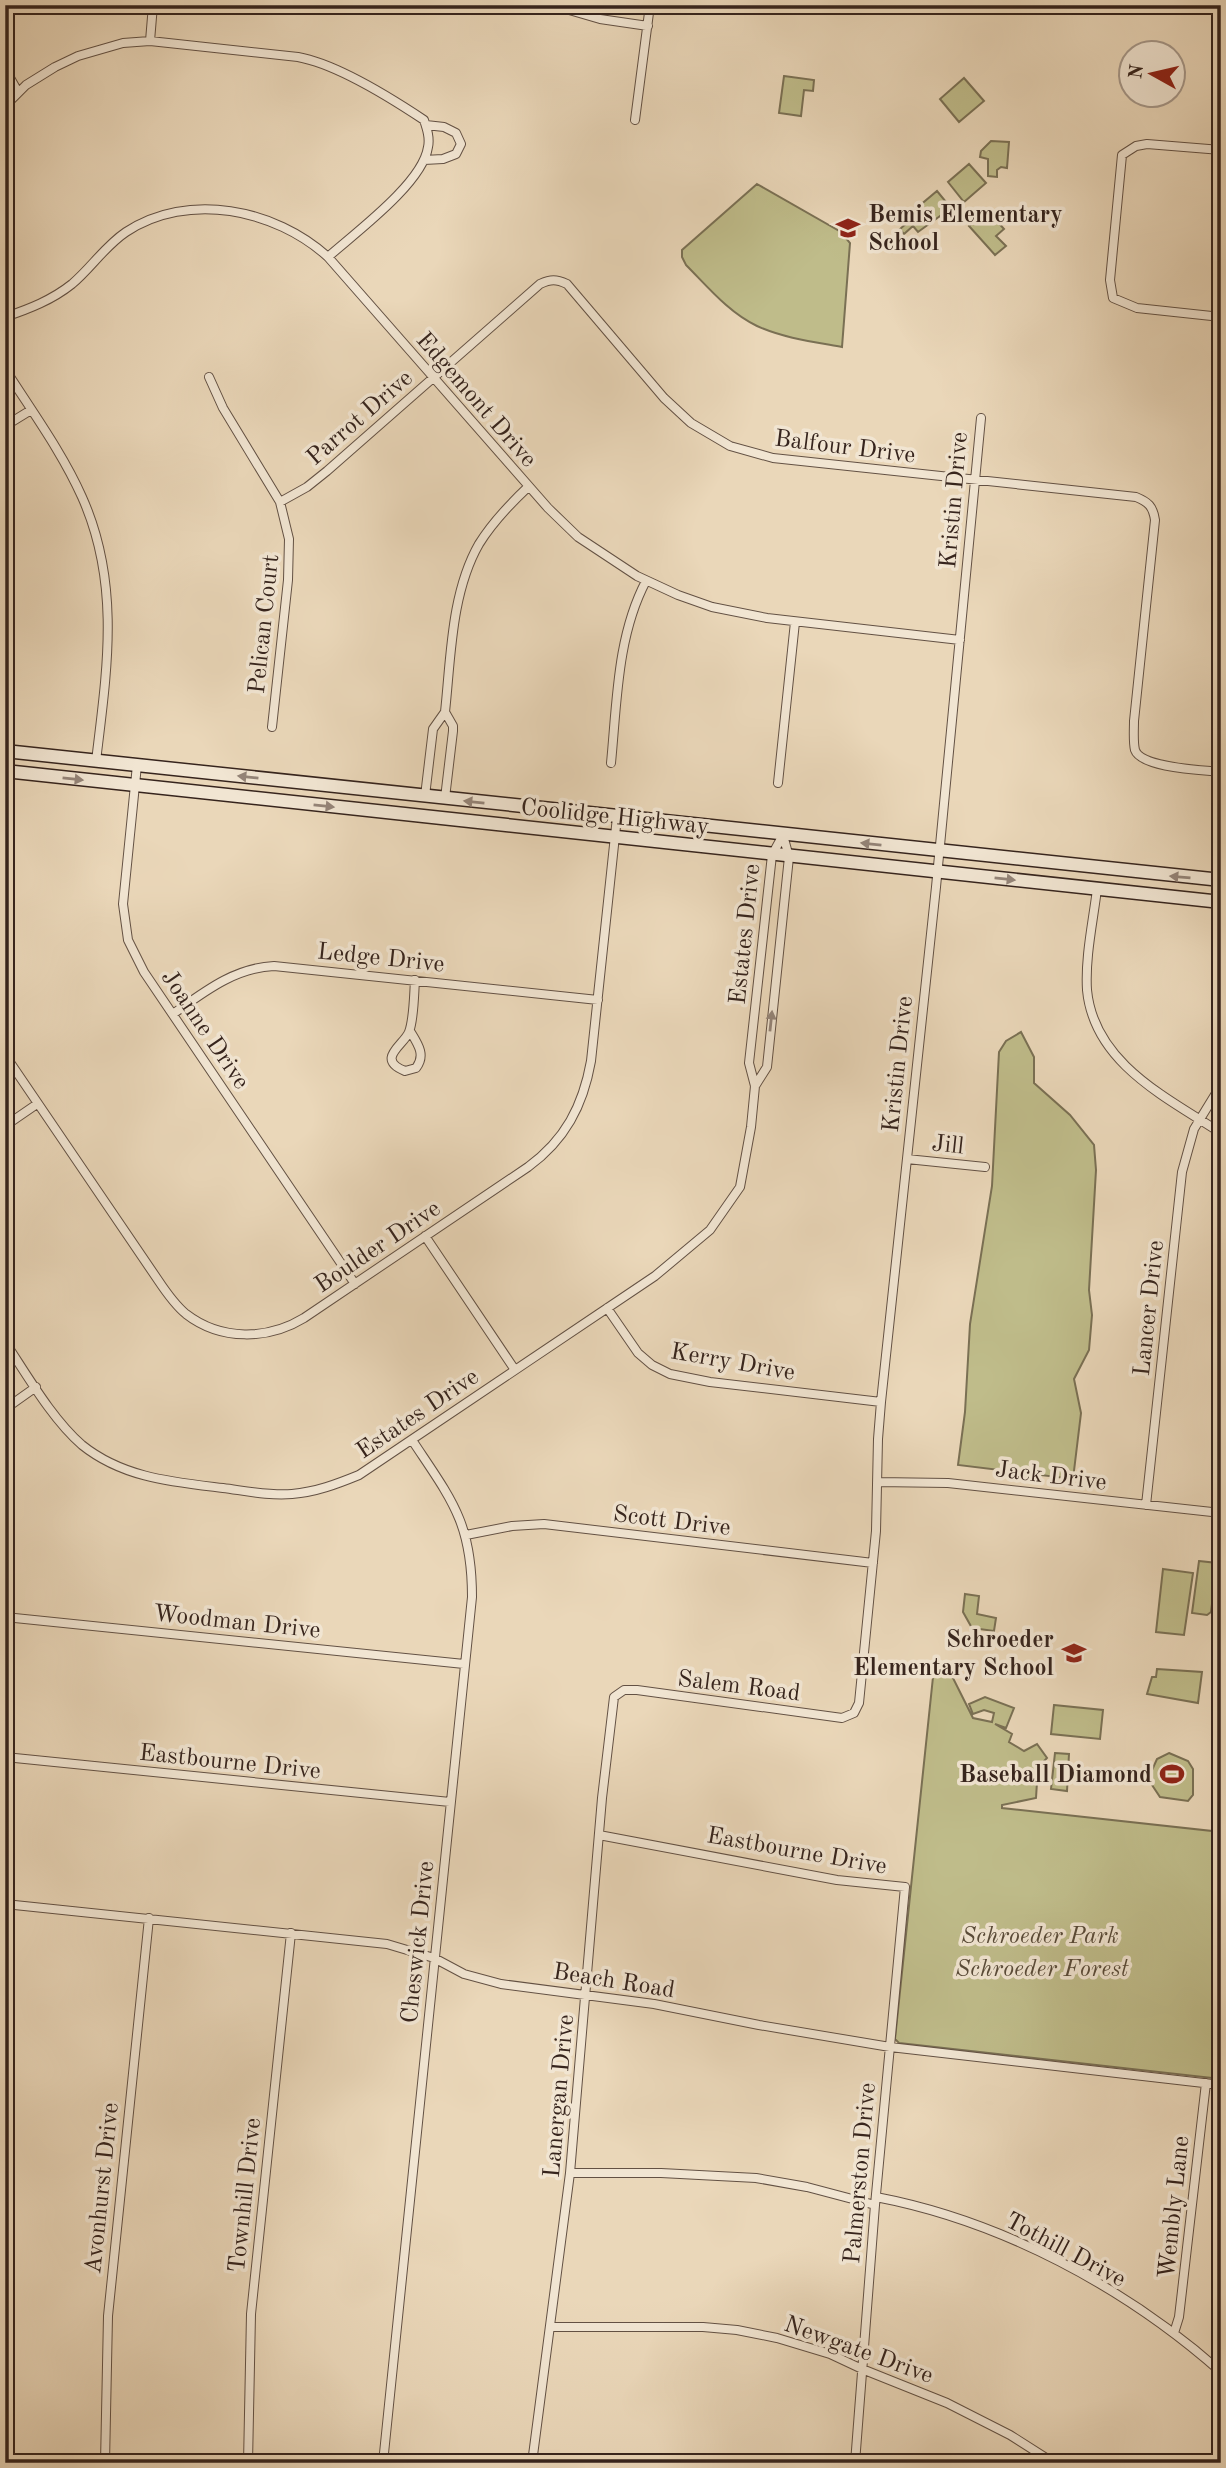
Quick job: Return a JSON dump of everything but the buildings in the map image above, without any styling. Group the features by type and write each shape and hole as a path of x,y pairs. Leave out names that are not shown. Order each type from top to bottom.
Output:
{"main road":[{"name":"Coolidge Highway","path":"5,751 1221,880"},
{"name":"Coolidge Highway","path":"5,771 1221,902"},
{"path":"1097,889 1096,876 1104,869"}],"street":[{"path":"150,41 153,5"},
{"path":"552,5 600,19 648,26"},
{"path":"635,120 650,5"},
{"path":"5,106 18,92 55,68 78,56 123,43 150,41 310,60 341,72 424,120 428,148 424,160 405,186 328,257"},
{"path":"5,69 18,92"},
{"path":"424,160 443,159 456,154 461,144 456,133 444,127 426,125"},
{"path":"1221,150 1147,144 1136,146 1122,156 1110,279 1113,298 1137,308 1221,317"},
{"name":"Edgemont Drive","path":"5,317 34,307 71,284 126,232 146,221 181,211 221,210 267,220 308,240 328,257 528,487 578,537 646,580 712,607 748,615 960,639"},
{"name":"Parrot Drive","path":"280,502 307,487 327,471 540,284 550,279 558,280"},
{"name":"Balfour Drive","path":"558,280 567,284 675,410 711,437 730,446 773,458 1136,496 1152,507 1155,520 1134,721 1135,750 1152,763 1221,772"},
{"path":"5,369 81,496 98,542 108,593 108,641 96,761"},
{"name":"Pelican Court","path":"209,377 223,408 280,502 286,521 290,556 272,727"},
{"path":"5,425 31,410"},
{"name":"Kristin Drive","path":"854,1713 861,1694 873,1563 877,1439 937,872 981,418"},
{"path":"425,796 433,729 445,712 463,581 478,546 493,523 528,487"},
{"path":"611,763 627,629 646,580"},
{"path":"778,783 795,622"},
{"path":"445,712 453,726 445,798"},
{"name":"Joanne Drive","path":"137,765 123,904 126,930 138,961 355,1284"},
{"name":"Boulder Drive","path":"5,1055 181,1309 196,1320 234,1334 267,1333 298,1322 528,1167 551,1149 565,1132 576,1114 587,1080 617,817"},
{"name":"Estates Drive","path":"5,1342 72,1434 90,1451 133,1474 258,1493 291,1494 323,1489 359,1475 654,1276 710,1230 740,1187 755,1086 749,1063 772,855 783,835"},
{"name":"Estates Drive","path":"755,1086 766,1067 789,856 783,835"},
{"path":"1097,889 1087,989 1093,1016 1101,1034 1124,1066 1221,1133"},
{"name":"Ledge Drive","path":"173,1014 229,978 263,966 597,1000"},
{"path":"410,1031 419,1046 421,1057 416,1068 405,1071 395,1065 392,1056 395,1048 410,1031 415,980"},
{"name":"Lancer Drive","path":"1146,1505 1182,1172 1191,1137 1221,1086"},
{"path":"5,1126 37,1104"},
{"name":"Jill","path":"907,1159 985,1167"},
{"path":"425,1237 515,1370"},
{"name":"Kerry Drive","path":"607,1308 638,1353 652,1365 670,1374 710,1382 881,1402"},
{"path":"5,1409 36,1387"},
{"name":"Cheswick Drive","path":"383,2463 472,1597 472,1566 466,1535 454,1503 412,1440"},
{"name":"Jack Drive","path":"877,1482 948,1483 1221,1513"},
{"name":"Scott Drive","path":"466,1535 498,1528 544,1524 873,1563"},
{"name":"Woodman Drive","path":"5,1618 464,1664"},
{"name":"Salem Road","path":"619,1692 638,1690 836,1718 854,1713"},
{"name":"Lanergan Drive","path":"532,2463 570,2173 612,1707 619,1692"},
{"name":"Eastbourne Drive","path":"5,1757 450,1802"},
{"name":"Eastbourne Drive","path":"599,1835 813,1876 905,1888"},
{"name":"Palmerston Drive","path":"855,2463 875,2201 905,1888"},
{"path":"5,1916 6,1904"},
{"name":"Beach Road","path":"6,1904 387,1944 434,1958 464,1974 484,1980 654,2004 890,2047 1221,2085"},
{"name":"Avonhurst Drive","path":"106,2463 108,2316 149,1917"},
{"name":"Townhill Drive","path":"248,2463 251,2314 291,1933"},
{"name":"Wembly Lane","path":"1174,2333 1179,2317 1206,2083"},
{"name":"Tothill Drive","path":"570,2173 661,2173 757,2178 933,2210 1012,2240 1092,2281 1174,2333 1221,2372"},
{"name":"Newgate Drive","path":"550,2327 641,2326 737,2330 809,2346 970,2413 1054,2463"}],"green space":[{"path":"784,76 814,80 813,91 804,90 801,116 779,113"},
{"path":"964,78 984,101 959,122 940,99"},
{"path":"991,141 1009,142 1007,168 1001,167 997,170 997,177 988,176 988,159 980,157 981,151"},
{"path":"969,164 986,183 964,202 948,182"},
{"path":"757,184 841,232 850,243 842,347 788,337 747,321 728,307 686,265 682,250"},
{"path":"937,191 951,208 918,232 913,226 904,234 900,229 909,221 906,217"},
{"path":"987,210 1004,229 996,236 1006,246 995,255 969,226"},
{"path":"1021,1032 1034,1057 1034,1083 1070,1115 1094,1145 1096,1170 1089,1290 1092,1315 1089,1350 1074,1379 1081,1413 1073,1479 958,1465 965,1412 970,1324 992,1186 999,1052 1006,1041"},
{"path":"1199,1561 1217,1563 1211,1612 1207,1615 1192,1613"},
{"path":"1163,1569 1193,1573 1184,1635 1156,1632"},
{"path":"965,1594 979,1596 977,1614 996,1618 994,1631 972,1628 963,1612"},
{"name":"Schroeder Forest","path":"935,1658 953,1678 973,1718 992,1722 994,1713 984,1710 973,1714 969,1704 985,1697 1014,1708 1006,1728 995,1724 1012,1734 1009,1742 1024,1751 1037,1744 1047,1758 1033,1773 1037,1782 1036,1798 1002,1805 1002,1808 1221,1832 1221,2079 899,2043 895,2039"},
{"path":"1157,1669 1202,1672 1198,1703 1147,1694"},
{"path":"1054,1705 1103,1710 1100,1739 1051,1734"},
{"path":"1055,1753 1069,1754 1067,1791 1051,1789"},
{"name":"Baseball Diamond","path":"1169,1753 1188,1761 1193,1769 1193,1795 1188,1801 1160,1797 1148,1779 1157,1759"}],"place":[{"name":"Bemis Elementary School","path":"848,228"},
{"name":"Schroeder Elementary School","path":"1074,1653"},
{"name":"Baseball Diamond","path":"1172,1774"}],"park label":[{"name":"Schroeder Park","path":"1040,1935"}]}
